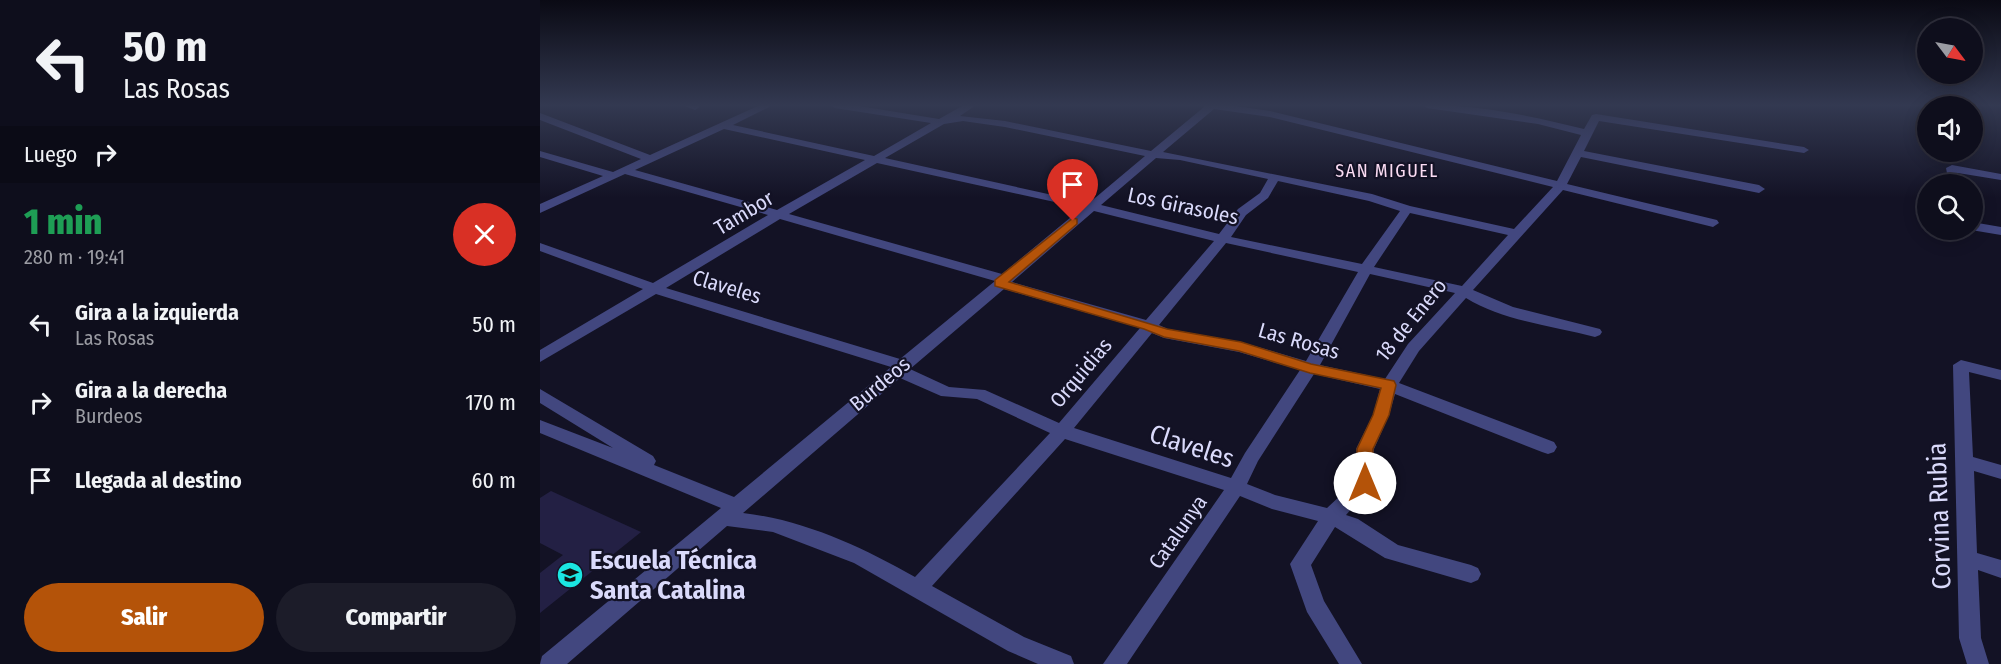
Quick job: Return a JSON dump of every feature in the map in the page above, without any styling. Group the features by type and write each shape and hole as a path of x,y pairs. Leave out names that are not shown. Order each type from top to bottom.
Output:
{"street":[{"path":"592,136 651,159"},
{"path":"540,209 702,136"},
{"name":"Los Girasoles","path":"767,136 1090,207 1172,228 1224,237 1463,290 1474,298 1495,305 1595,332"},
{"name":"Tambor","path":"540,357 779,214 917,136"},
{"path":"1061,136 1152,154 1180,157 1274,179 1372,198 1407,209 1517,233"},
{"name":"Burdeos","path":"549,664 1173,136"},
{"path":"1359,136 1713,223"},
{"name":"18 de Enero","path":"1352,664 1315,605 1300,564 1331,517 1365,483 1365,449 1381,415 1389,385 1413,348 1463,290 1560,186 1585,136"},
{"name":"18 de Enero","path":"1716,136 1804,150"},
{"path":"1576,153 1612,158 1759,189"},
{"name":"Las Rosas","path":"540,154 779,214 1149,326 1164,333 1241,347 1310,368 1389,385 1548,447"},
{"path":"1953,174 1952,168 2001,177"},
{"name":"Orquidias","path":"916,590 1062,431 1224,237 1242,212 1264,195 1274,179"},
{"name":"Catalunya","path":"1114,664 1236,487 1251,458 1310,368 1366,269 1407,209"},
{"path":"1983,228 2001,231"},
{"name":"Claveles","path":"540,247 656,289 900,368 947,392 979,394 1062,431 1236,487 1272,502 1331,517 1351,525 1392,552 1472,574"},
{"name":"Corvina Rubia","path":"1978,664 1970,638 1960,365 2001,375"},
{"path":"540,395 730,512 774,524 861,557 916,590 1016,644 1063,664"},
{"path":"540,426 695,489"},
{"path":"1965,462 2001,472"},
{"path":"1967,558 2001,569"}],"building":[{"name":"Escuela Técnica Santa Catalina","path":"551,491 641,532 540,613 540,573 563,555 540,543 540,498"}],"place":[{"name":"Escuela Técnica Santa Catalina","path":"570,575"}],"district":[{"name":"SAN MIGUEL","path":"1387,171"}],"route":[{"path":"1073,221 1000,283 1149,326 1164,333 1241,347 1310,368 1389,385 1381,415 1365,449 1365,483"}]}
